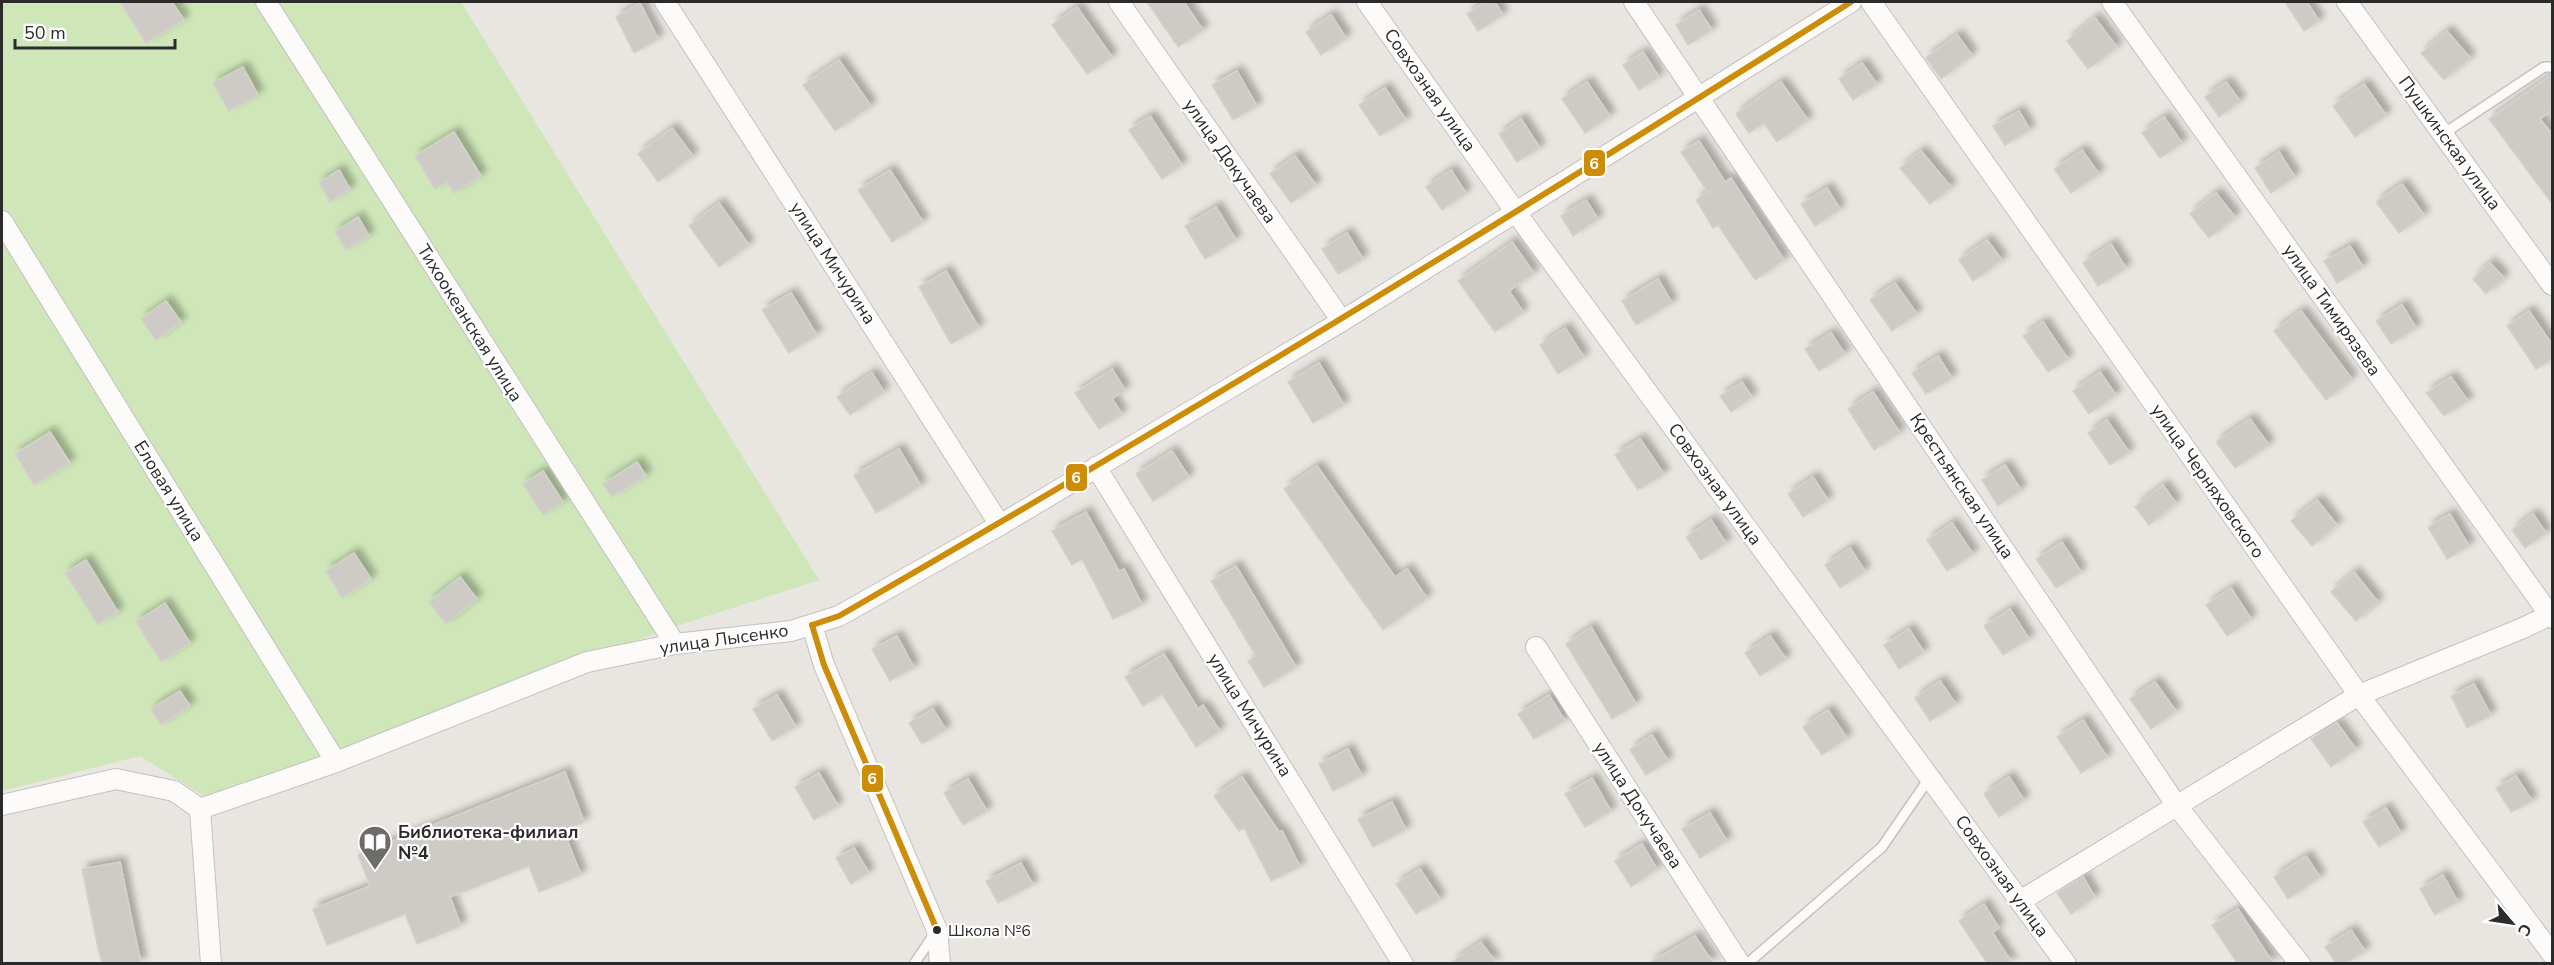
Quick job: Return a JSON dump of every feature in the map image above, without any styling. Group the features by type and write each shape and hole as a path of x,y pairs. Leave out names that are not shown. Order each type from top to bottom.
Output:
{"street":[{"name":"Тихоокеанская улица","path":"266,2 675,644"},
{"name":"улица Мичурина","path":"665,2 1000,525"},
{"name":"улица Докучаева","path":"1119,2 1342,321"},
{"name":"Совхозная улица","path":"1368,2 1517,214 2066,963"},
{"name":"Крестьянская улица","path":"1634,2 1701,97 2177,806 2300,963"},
{"name":"улица Лысенко","path":"200,808 336,762 587,662 675,644 791,631 839,616 1000,525 1342,321 1517,214 1851,2"},
{"name":"улица Черняховского","path":"1871,2 2359,695 2553,954"},
{"name":"улица Тимирязева","path":"2112,2 2552,616"},
{"name":"Пушкинская улица","path":"2347,2 2553,285"},
{"name":"Еловая улица","path":"2,221 336,762"},
{"name":"улица Мичурина","path":"1096,467 1403,963"},
{"path":"2020,901 2359,695 2552,616"},
{"path":"812,625 824,665 938,930 940,963"},
{"name":"улица Докучаева","path":"1536,647 1740,963"},
{"path":"2,805 116,779 174,791 200,808 211,963"}],"lane":[{"path":"2443,134 2544,67 2553,67"},
{"path":"1747,963 1882,847 1930,777"},
{"path":"914,963 938,930"}],"green space":[{"path":"2,2 461,2 819,580 664,630 215,803 140,756 2,791"}],"building":[{"path":"120,2 172,2 184,20 146,43"},
{"path":"1147,2 1184,2 1203,30 1178,47"},
{"path":"1485,2 1495,2 1503,15 1478,31 1467,14"},
{"path":"2285,2 2307,2 2319,21 2304,31"},
{"path":"640,3 658,39 634,53 616,17"},
{"path":"1077,7 1112,57 1087,74 1052,25"},
{"path":"1699,10 1712,30 1688,45 1676,25"},
{"path":"1331,15 1346,38 1321,55 1306,32"},
{"path":"2095,18 2117,47 2088,69 2067,41"},
{"path":"2447,31 2470,58 2444,80 2421,53"},
{"path":"1957,35 1972,55 1941,79 1926,58"},
{"path":"1643,52 1659,77 1639,90 1623,65"},
{"path":"839,60 871,106 835,131 803,85"},
{"path":"1862,63 1877,84 1853,100 1839,79"},
{"path":"243,67 258,95 229,111 213,83"},
{"path":"1237,71 1257,106 1233,120 1212,85"},
{"path":"2553,74 2553,110 2540,119 2553,135 2553,205 2489,119"},
{"path":"1587,82 1610,116 1585,133 1562,99"},
{"path":"1781,82 1808,120 1777,142 1764,123 1749,133 1736,114"},
{"path":"2226,82 2240,101 2219,117 2205,97"},
{"path":"2364,84 2386,115 2355,137 2333,106"},
{"path":"1385,88 1406,120 1380,136 1359,105"},
{"path":"2019,111 2030,130 2005,145 1993,126"},
{"path":"1150,116 1182,165 1162,179 1129,130"},
{"path":"2164,117 2182,143 2160,158 2142,133"},
{"path":"1521,119 1540,148 1517,162 1499,134"},
{"path":"672,128 693,156 658,182 638,154"},
{"path":"454,132 481,176 454,193 447,182 435,189 415,156"},
{"path":"1699,141 1725,182 1731,178 1784,260 1755,280 1718,225 1713,228 1696,200 1708,192 1681,152"},
{"path":"2082,150 2099,174 2071,193 2054,169"},
{"path":"1921,151 1951,187 1930,204 1900,168"},
{"path":"2279,152 2295,177 2271,193 2255,168"},
{"path":"1295,156 1316,185 1291,203 1270,174"},
{"path":"339,170 350,189 330,202 319,183"},
{"path":"890,170 923,222 892,242 858,190"},
{"path":"1451,170 1466,193 1442,210 1426,187"},
{"path":"2402,184 2424,215 2399,233 2376,202"},
{"path":"1827,188 1840,209 1815,226 1801,204"},
{"path":"2216,193 2235,217 2209,238 2190,214"},
{"path":"1586,200 1598,219 1573,236 1561,216"},
{"path":"719,203 749,245 719,267 689,226"},
{"path":"1216,207 1236,240 1205,259 1185,226"},
{"path":"358,217 369,236 346,250 335,232"},
{"path":"1347,233 1363,259 1338,274 1322,249"},
{"path":"1987,240 2002,260 1973,281 1959,260"},
{"path":"1512,242 1534,273 1509,291 1523,312 1495,332 1458,281"},
{"path":"2111,244 2126,268 2098,286 2083,263"},
{"path":"2350,246 2363,267 2337,283 2324,261"},
{"path":"2490,263 2504,278 2486,294 2473,279"},
{"path":"946,271 979,328 951,344 919,287"},
{"path":"1658,279 1672,303 1636,325 1622,301"},
{"path":"1895,283 1917,314 1892,331 1870,300"},
{"path":"791,293 817,335 789,353 762,310"},
{"path":"166,301 181,322 156,340 141,319"},
{"path":"2402,305 2416,328 2391,344 2376,321"},
{"path":"2301,311 2352,379 2326,400 2274,331"},
{"path":"2529,311 2553,346 2553,358 2536,369 2507,326"},
{"path":"2043,322 2068,359 2048,372 2023,336"},
{"path":"1565,328 1584,357 1558,374 1540,345"},
{"path":"1831,333 1845,354 1819,371 1805,349"},
{"path":"1938,356 1952,378 1926,394 1912,373"},
{"path":"1319,363 1344,405 1313,423 1288,382"},
{"path":"1112,369 1125,390 1112,399 1122,414 1099,429 1075,393"},
{"path":"2100,372 2116,395 2089,414 2073,391"},
{"path":"872,373 884,392 850,415 837,397"},
{"path":"2451,377 2468,401 2444,416 2426,393"},
{"path":"1742,382 1752,397 1731,412 1720,396"},
{"path":"1873,392 1900,433 1874,450 1848,409"},
{"path":"2250,419 2269,445 2235,468 2216,442"},
{"path":"2107,420 2129,452 2110,465 2088,433"},
{"path":"50,432 70,463 34,485 15,454"},
{"path":"1640,439 1664,474 1638,490 1615,455"},
{"path":"899,449 921,486 876,513 854,475"},
{"path":"1172,451 1189,477 1153,501 1136,474"},
{"path":"637,462 646,476 612,497 603,484"},
{"path":"2005,465 2021,490 1998,506 1982,480"},
{"path":"1317,466 1395,577 1407,569 1427,598 1383,630 1284,489"},
{"path":"543,471 563,502 543,515 523,484"},
{"path":"1813,477 1828,500 1803,517 1788,494"},
{"path":"2163,485 2176,503 2149,525 2135,507"},
{"path":"2317,500 2337,525 2312,546 2291,521"},
{"path":"1086,512 1119,571 1124,569 1142,605 1113,619 1082,559 1072,565 1052,531"},
{"path":"2450,514 2469,546 2447,559 2428,527"},
{"path":"2533,514 2546,533 2525,548 2512,530"},
{"path":"1711,520 1726,543 1701,560 1686,537"},
{"path":"1952,523 1973,554 1947,571 1927,540"},
{"path":"2062,542 2081,572 2056,588 2036,559"},
{"path":"1850,548 1865,571 1840,588 1825,565"},
{"path":"354,553 371,579 342,598 326,571"},
{"path":"86,560 118,612 98,625 65,573"},
{"path":"1236,566 1296,667 1264,687 1248,661 1256,656 1211,581"},
{"path":"2354,572 2378,602 2356,621 2331,592"},
{"path":"460,577 477,599 446,624 429,602"},
{"path":"2231,588 2251,619 2227,636 2206,605"},
{"path":"165,603 190,643 161,662 136,622"},
{"path":"2010,609 2029,639 2003,655 1984,626"},
{"path":"1591,627 1636,704 1612,719 1566,644"},
{"path":"1909,629 1924,652 1899,669 1884,645"},
{"path":"897,636 914,668 890,681 872,649"},
{"path":"1770,636 1786,659 1760,676 1745,653"},
{"path":"1164,654 1198,709 1203,705 1220,731 1196,747 1162,694 1143,706 1125,677"},
{"path":"1940,681 1956,704 1930,721 1915,698"},
{"path":"2155,682 2176,711 2151,729 2130,699"},
{"path":"2474,684 2491,715 2467,728 2451,696"},
{"path":"180,691 190,706 161,725 151,709"},
{"path":"777,695 796,727 772,741 753,709"},
{"path":"1549,695 1565,721 1534,739 1518,714"},
{"path":"933,709 946,730 922,744 909,723"},
{"path":"1828,710 1847,738 1822,755 1803,727"},
{"path":"2083,720 2107,757 2081,773 2057,737"},
{"path":"2337,723 2356,749 2331,767 2311,739"},
{"path":"1652,735 1668,761 1646,775 1630,750"},
{"path":"1348,749 1362,776 1333,791 1319,764"},
{"path":"565,772 584,822 563,830 581,875 539,892 529,866 450,897 461,926 417,944 405,914 327,945 313,909 370,886 358,855"},
{"path":"819,773 838,806 814,820 795,787"},
{"path":"2516,776 2532,801 2511,812 2496,788"},
{"path":"1242,777 1279,832 1282,831 1300,867 1271,881 1244,828 1239,831 1214,796"},
{"path":"2009,777 2024,800 1999,817 1984,794"},
{"path":"1592,778 1611,811 1585,827 1565,794"},
{"path":"968,779 987,811 963,825 944,793"},
{"path":"1392,802 1406,830 1373,847 1358,819"},
{"path":"2386,808 2401,833 2379,847 2363,822"},
{"path":"1710,813 1727,841 1700,858 1682,829"},
{"path":"1642,844 1657,869 1631,887 1615,861"},
{"path":"854,848 869,873 851,884 836,858"},
{"path":"2306,856 2320,877 2288,899 2274,877"},
{"path":"120,862 141,963 102,963 98,948 82,869"},
{"path":"1021,863 1033,885 998,903 986,881"},
{"path":"1420,869 1440,899 1416,914 1396,884"},
{"path":"2443,875 2458,902 2435,915 2420,889"},
{"path":"2083,877 2095,897 2071,914 2057,893"},
{"path":"1984,904 1999,928 1992,932 2012,963 1987,963 1959,921"},
{"path":"2238,909 2273,963 2237,963 2212,925"},
{"path":"2351,930 2365,951 2346,963 2336,963 2325,947"},
{"path":"1695,936 1713,963 1649,963"},
{"path":"1481,942 1496,963 1451,963"}],"transit line":[{"name":"6","path":"812,625 839,616 1222,391 1475,237 1851,2"},
{"name":"6","path":"812,625 824,665 937,930"}],"place":[{"name":"Библиотека-филиал №4","path":"375,871"},
{"name":"Школа №6","path":"937,930"}]}
